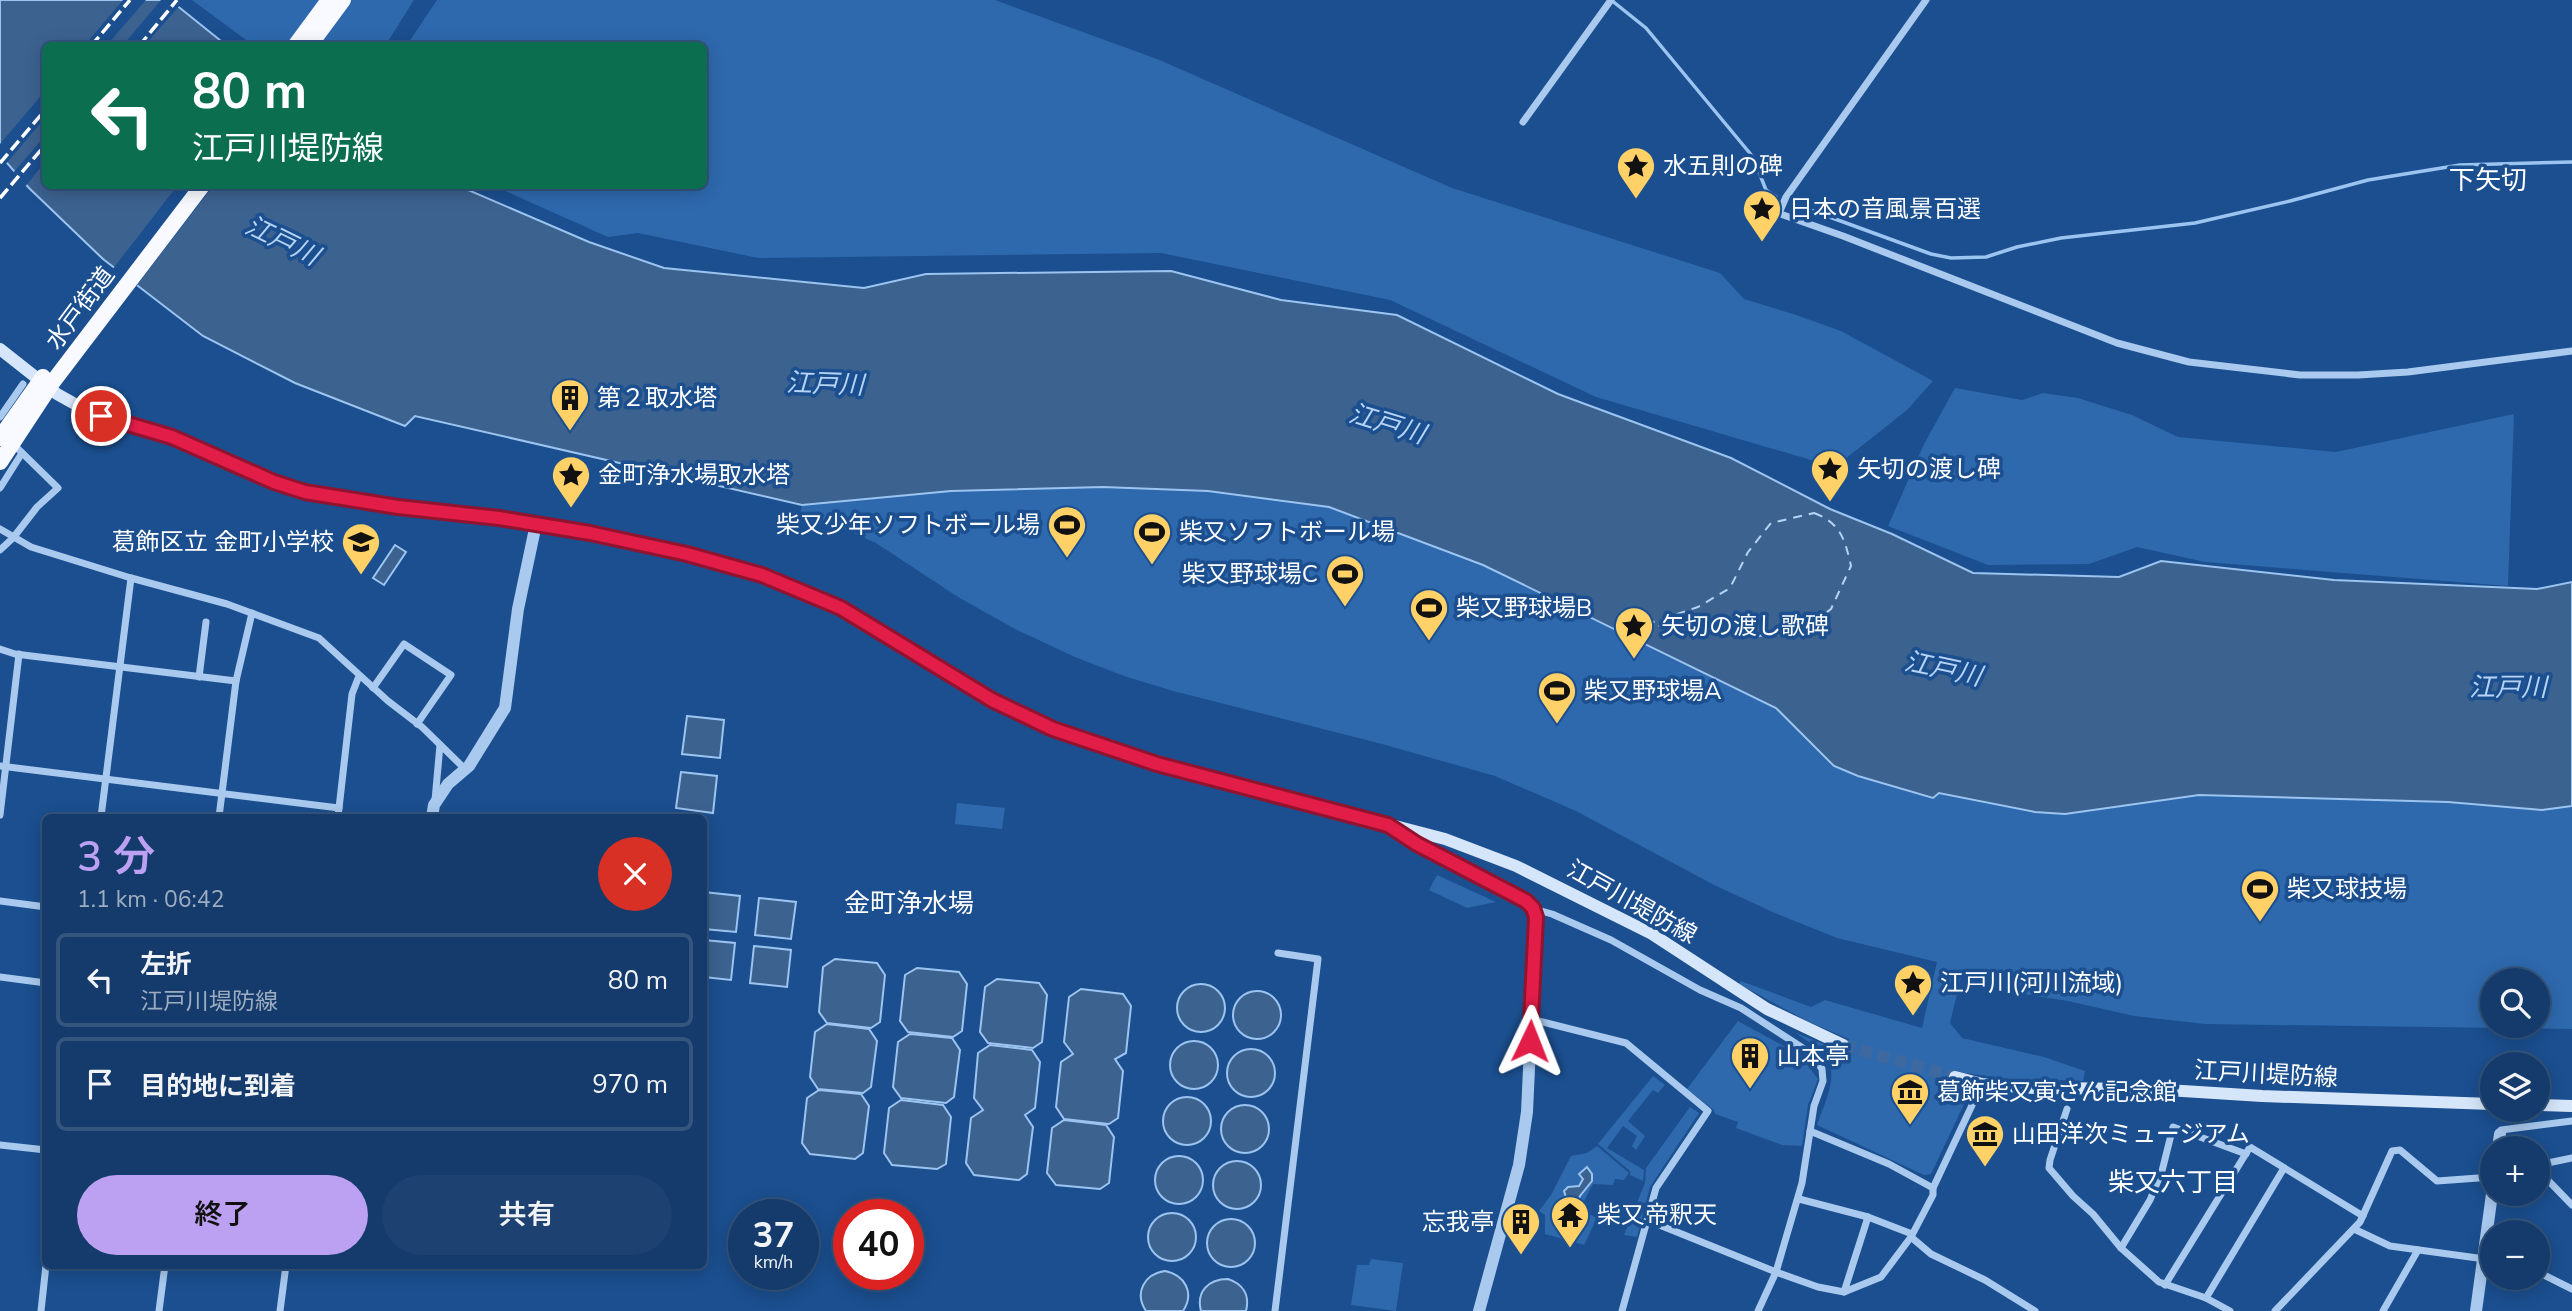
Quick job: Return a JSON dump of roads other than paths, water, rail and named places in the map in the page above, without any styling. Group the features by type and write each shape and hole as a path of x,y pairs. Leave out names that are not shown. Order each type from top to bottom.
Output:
{"highway":[{"path":"298,42 329,0"},
{"path":"312,42 343,0"},
{"name":"水戸街道","path":"0,439 47,380 186,189"},
{"name":"水戸街道","path":"73,345 200,189"},
{"name":"水戸街道","path":"0,462 22,428 47,380"},
{"path":"0,476 22,428"}],"main road":[{"name":"江戸川堤防線","path":"0,349 57,394 82,408 185,442 281,485 344,500 536,524 687,554 762,575 841,608 992,700 1053,729 1157,764 1466,846 1560,886 1670,945 1767,1009 1843,1045"},
{"name":"江戸川堤防線","path":"1955,1077 1982,1084 2035,1088 2151,1089 2480,1104"},
{"path":"2550,1105 2572,1106"}],"street":[{"path":"1779,214 1786,197 1926,0"},
{"path":"1523,121 1610,1"},
{"path":"1755,205 2117,343 2189,362 2300,375 2358,376 2572,351"},
{"path":"0,417 23,384"},
{"path":"0,431 58,488 37,507 0,550"},
{"path":"0,488 22,453"},
{"path":"433,811 448,784 465,769 505,708 518,609 536,524"},
{"path":"0,529 31,547 227,604 319,638 465,769"},
{"path":"101,814 131,578"},
{"path":"219,814 236,681 252,613"},
{"path":"199,677 206,622"},
{"path":"373,688 404,644 452,675 417,724"},
{"path":"0,649 19,654 236,681"},
{"path":"0,815 3,766 19,654"},
{"path":"338,814 352,694 359,676"},
{"path":"433,811 440,745"},
{"path":"3,766 339,808"},
{"name":"江戸川堤防線","path":"1388,825 1417,844 1526,901 1533,908"},
{"path":"0,901 42,906"},
{"path":"1479,1311 1521,1153 1527,1112 1536,917 1533,908"},
{"path":"1533,908 1611,940 1700,990 1741,1008 1812,1054 1822,1069 1823,1081 1815,1105 1799,1199 1776,1272 1759,1310"},
{"path":"1275,1311 1318,959 1278,953"},
{"path":"0,977 42,982"},
{"path":"1531,1018 1626,1043 1708,1111 1656,1188 1622,1311"},
{"path":"1647,1220 1818,1287 1844,1292 1881,1277 1911,1236 1933,1195 1933,1188 1982,1084"},
{"path":"2067,1110 2049,1168 2093,1214 2120,1248 2165,1285 2206,1298 2230,1311"},
{"path":"2500,1134 2501,1130 2572,1121"},
{"path":"2120,1248 2150,1200 2162,1171 2173,1127 2246,1154"},
{"path":"1810,1131 1889,1164 1933,1188"},
{"path":"0,1145 42,1150"},
{"path":"2165,1285 2250,1147 2363,1216"},
{"path":"2275,1311 2354,1229 2363,1216 2392,1152 2400,1150 2437,1181 2480,1178"},
{"path":"2550,1164 2572,1158"},
{"path":"2206,1298 2284,1168"},
{"path":"2550,1181 2572,1205"},
{"path":"1799,1199 1868,1217 1911,1236 1931,1254 1985,1280 2035,1311"},
{"path":"1844,1292 1868,1217"},
{"path":"2354,1229 2380,1243 2480,1259"},
{"path":"2383,1311 2418,1250"},
{"path":"41,1311 46,1269"},
{"path":"159,1311 164,1269"},
{"path":"280,1311 285,1269"},
{"path":"2550,1278 2572,1289"},
{"path":"2476,1311 2481,1290"}],"water":[{"name":"江戸川","path":"0,0 170,0 222,42 42,42 42,189 466,189 589,242 664,268 864,288 926,274 1171,271 1281,300 1397,315 1558,394 1731,458 1830,509 1892,534 1973,573 2119,577 2161,561 2334,580 2537,589 2572,582 2572,806 2542,810 2448,802 2199,795 2065,814 2035,812 1939,793 1933,798 1858,776 1834,766 1776,708 1483,565 1329,507 1208,491 1103,487 951,491 802,505 415,416 405,426 295,383 203,336 103,259 29,188 0,155"},
{"path":"395,545 406,552 384,585 373,578"},
{"path":"687,716 724,720 720,758 682,754"},
{"path":"681,772 717,776 713,813 676,808"},
{"path":"707,892 740,896 736,932 707,929"},
{"path":"759,898 796,902 791,939 755,935"},
{"path":"707,940 735,943 731,980 707,977"},
{"path":"754,946 791,950 787,987 750,983"},
{"path":"835,959 877,963 885,975 880,1022 871,1028 827,1023 819,1012 823,967"},
{"path":"917,968 959,972 967,984 962,1031 953,1037 908,1032 900,1021 905,975"},
{"path":"997,979 1039,983 1047,995 1042,1042 1033,1048 988,1043 980,1032 985,987"},
{"path":"1201,984 1218,991 1225,1008 1218,1025 1201,1032 1184,1025 1177,1008 1184,991"},
{"path":"1081,989 1123,994 1131,1006 1126,1053 1115,1059 1123,1071 1118,1118 1109,1124 1064,1119 1056,1107 1061,1062 1073,1054 1064,1042 1069,997"},
{"path":"1257,991 1274,998 1281,1015 1274,1032 1257,1039 1240,1032 1233,1015 1240,998"},
{"path":"827,1024 869,1029 877,1041 871,1087 863,1093 818,1089 810,1077 815,1032"},
{"path":"910,1034 952,1038 960,1050 954,1097 946,1103 901,1098 893,1087 898,1042"},
{"path":"1194,1041 1211,1048 1218,1065 1211,1082 1194,1089 1177,1082 1170,1065 1177,1048"},
{"path":"990,1045 1032,1050 1040,1062 1035,1108 1025,1115 1033,1127 1027,1174 1019,1180 974,1175 966,1163 971,1118 983,1110 974,1098 978,1053"},
{"path":"1251,1049 1268,1056 1275,1073 1268,1090 1251,1097 1234,1090 1227,1073 1234,1056"},
{"path":"819,1090 861,1094 869,1106 863,1153 855,1159 810,1154 802,1143 807,1098"},
{"path":"1187,1097 1204,1104 1211,1121 1204,1138 1187,1145 1170,1138 1163,1121 1170,1104"},
{"path":"901,1100 943,1105 951,1117 946,1164 937,1169 892,1165 884,1153 889,1108"},
{"path":"1245,1105 1262,1112 1269,1129 1262,1146 1245,1153 1228,1146 1221,1129 1228,1112"},
{"path":"1064,1120 1106,1125 1114,1137 1109,1183 1100,1189 1056,1185 1047,1173 1052,1128"},
{"path":"1179,1156 1196,1163 1203,1180 1196,1197 1179,1204 1162,1197 1155,1180 1162,1163"},
{"path":"1237,1161 1254,1168 1261,1185 1254,1202 1237,1209 1220,1202 1213,1185 1220,1168"},
{"path":"1587,1167 1592,1174 1592,1181 1580,1196 1574,1211 1564,1212 1567,1201 1564,1191 1568,1187 1579,1186 1583,1179 1579,1174"},
{"path":"1172,1213 1189,1220 1196,1237 1189,1254 1172,1261 1155,1254 1148,1237 1155,1220"},
{"path":"1231,1219 1248,1226 1255,1243 1248,1260 1231,1267 1214,1260 1207,1243 1214,1226"},
{"path":"1165,1271 1178,1276 1186,1286 1188,1298 1183,1311 1146,1311 1141,1298 1143,1285 1151,1276"},
{"path":"1228,1279 1244,1291 1246,1311 1201,1311 1200,1298 1205,1288 1215,1281"}],"waterway":[{"path":"1611,0 1646,28 1753,157 1766,190 1776,197"},
{"path":"1794,204 1931,254 1951,258 1986,257 2061,238 2195,223 2368,180 2460,165 2572,162"}],"tunnel":[{"path":"1843,1045 1955,1077"}],"railway":[{"path":"94,42 130,0"},
{"path":"142,42 177,0"},
{"path":"0,163 42,114"},
{"path":"0,198 42,149"}],"place":[{"name":"水五則の碑","path":"1636,200"},
{"name":"日本の音風景百選","path":"1762,243"},
{"name":"第２取水塔","path":"570,432"},
{"name":"矢切の渡し碑","path":"1830,503"},
{"name":"金町浄水場取水塔","path":"571,509"},
{"name":"柴又少年ソフトボール場","path":"1067,559"},
{"name":"柴又ソフトボール場","path":"1152,566"},
{"name":"葛飾区立 金町小学校","path":"361,576"},
{"name":"柴又野球場C","path":"1345,608"},
{"name":"柴又野球場B","path":"1429,642"},
{"name":"矢切の渡し歌碑","path":"1634,660"},
{"name":"柴又野球場A","path":"1557,725"},
{"name":"柴又球技場","path":"2260,923"},
{"name":"江戸川(河川流域)","path":"1913,1017"},
{"name":"山本亭","path":"1750,1090"},
{"name":"葛飾柴又寅さん記念館","path":"1910,1126"},
{"name":"山田洋次ミュージアム","path":"1985,1168"},
{"name":"柴又帝釈天","path":"1570,1249"},
{"name":"忘我亭","path":"1521,1256"}],"district":[{"name":"下矢切","path":"2488,180"},
{"name":"金町浄水場","path":"909,903"},
{"name":"柴又六丁目","path":"2173,1182"}]}
